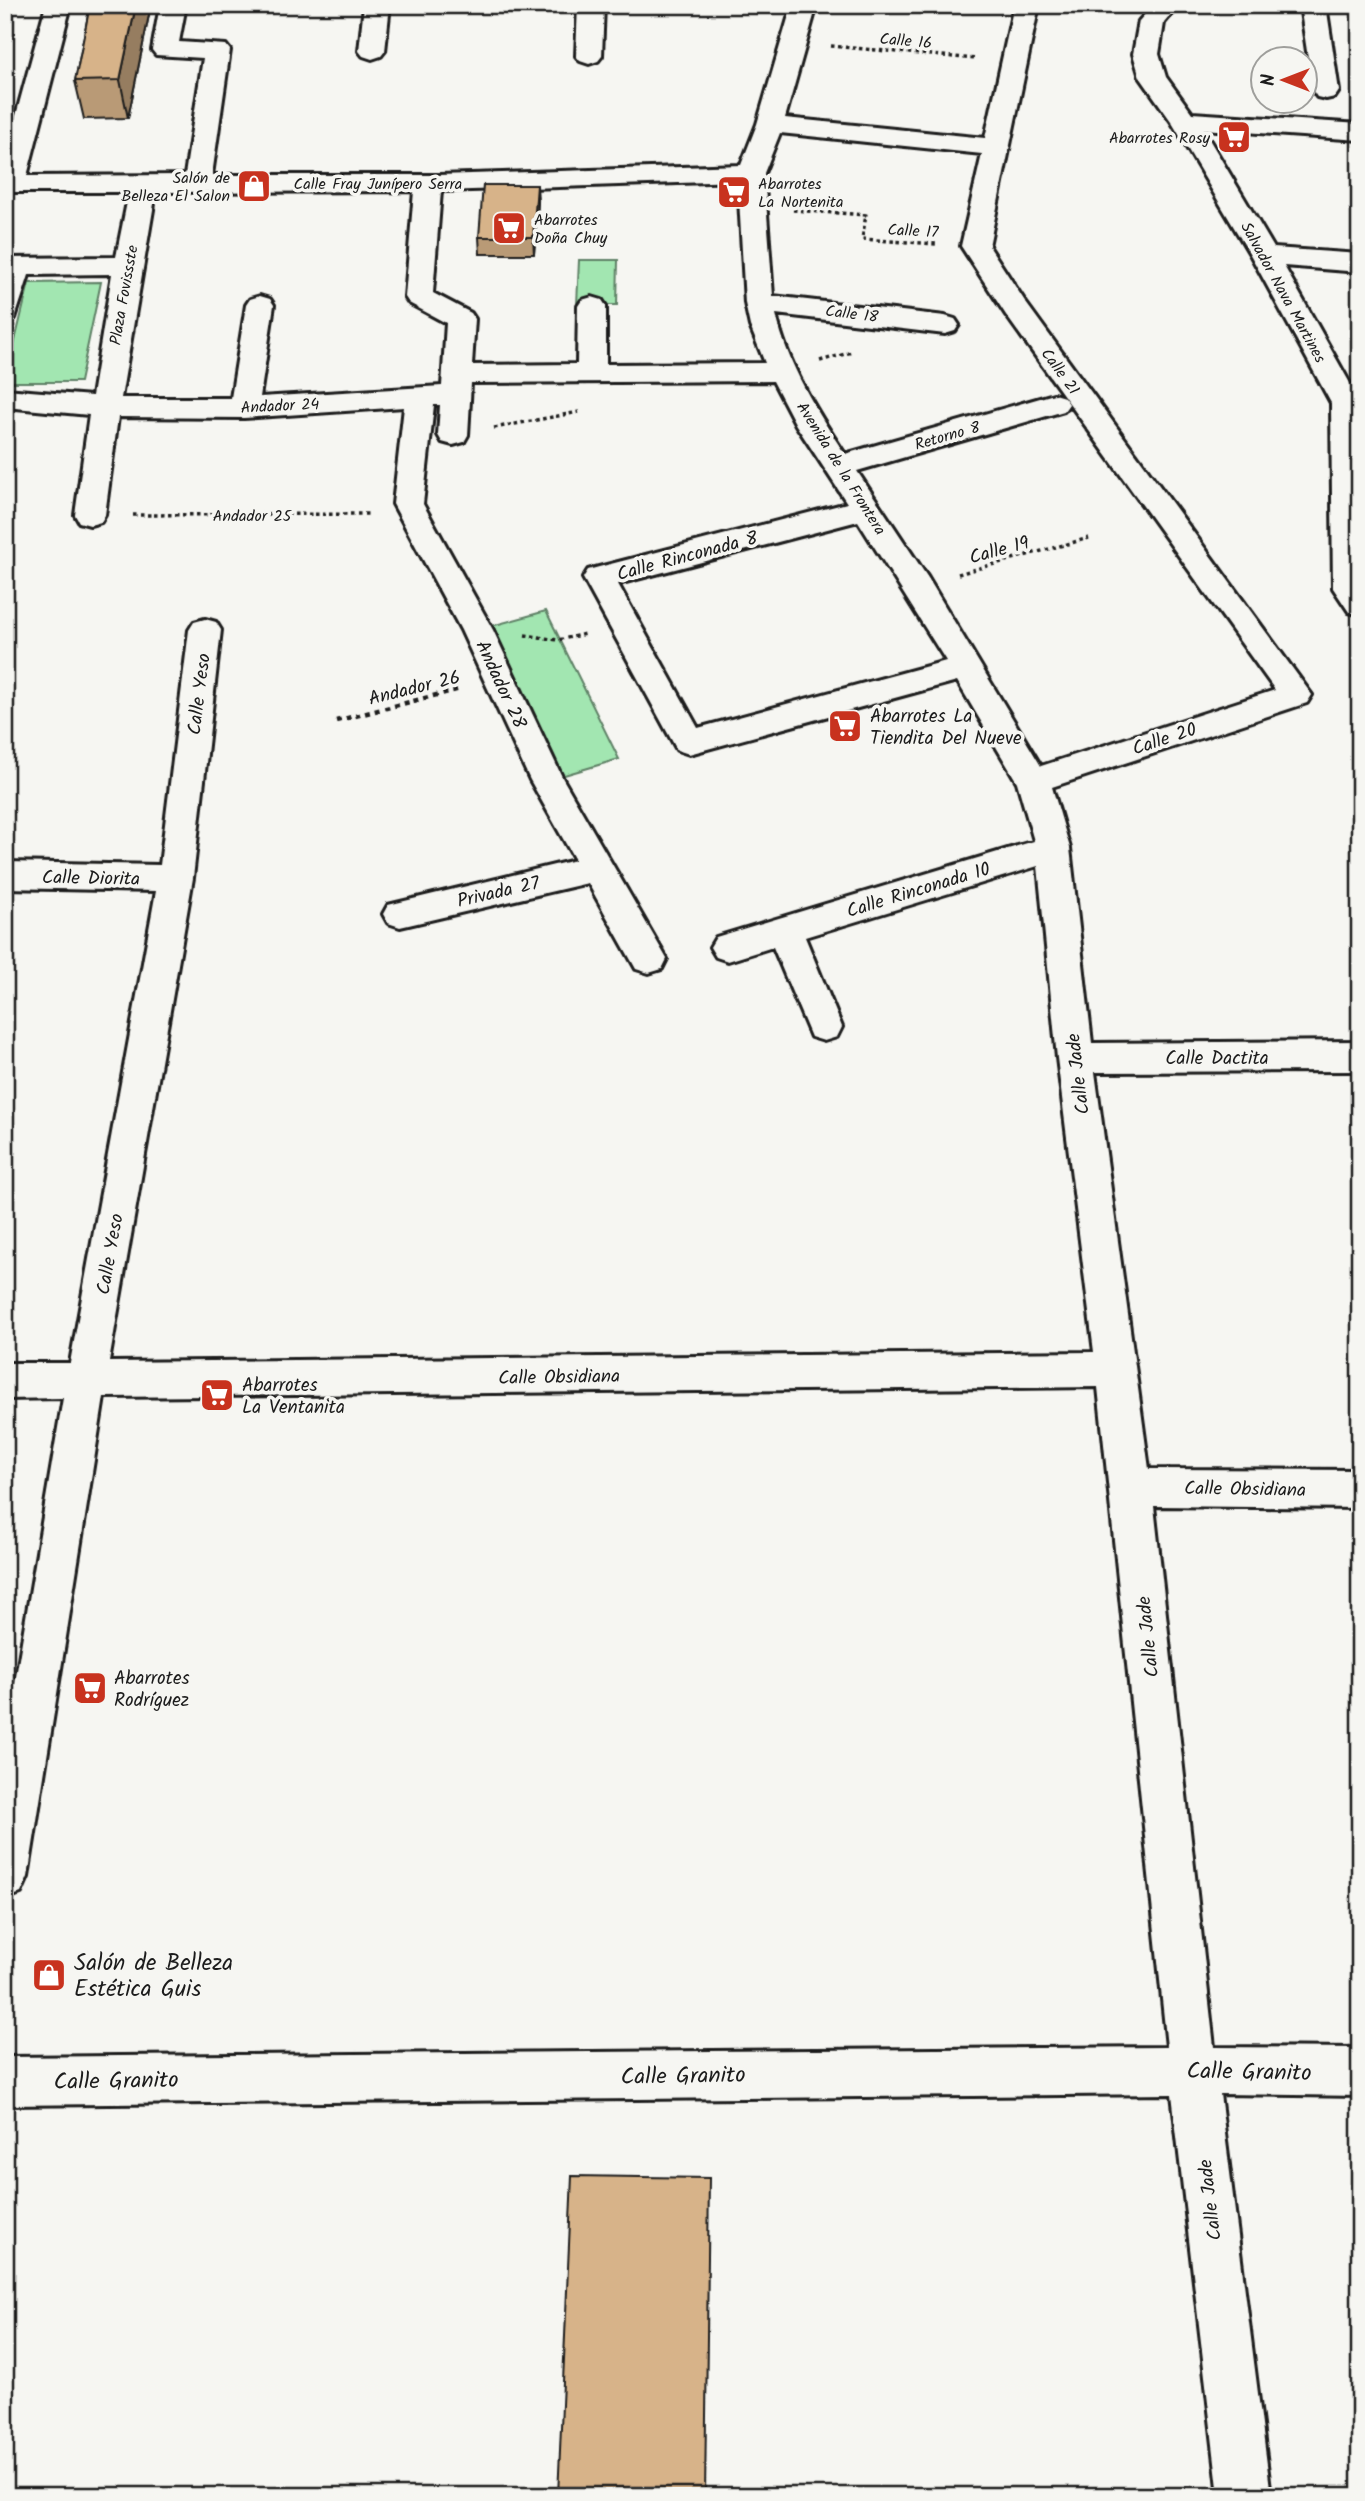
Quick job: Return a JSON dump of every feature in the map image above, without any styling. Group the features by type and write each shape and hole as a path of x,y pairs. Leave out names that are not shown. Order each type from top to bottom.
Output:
{"street":[{"path":"8,184 59,5"},
{"path":"173,5 165,50 216,50 197,183"},
{"path":"372,51 377,5"},
{"path":"589,56 591,5"},
{"name":"Avenida de la Frontera","path":"805,5 770,124 751,173 759,303 764,326 783,372 811,425 917,586 1033,781"},
{"path":"975,246 1027,5"},
{"name":"Salvador Nava Martines","path":"1167,5 1152,21 1146,54 1153,78 1184,120 1353,403 1349,588 1360,604"},
{"path":"1313,5 1326,91"},
{"path":"1184,120 1360,132"},
{"path":"770,124 996,147"},
{"name":"Calle Fray Junípero Serra","path":"8,184 428,183 751,173"},
{"name":"Plaza Fovissste","path":"90,515 127,265 144,183"},
{"path":"428,183 419,297 461,319 453,435"},
{"name":"Calle 21","path":"975,246 1016,309 1296,695"},
{"path":"1265,256 1360,263"},
{"path":"5,312 11,267 127,265"},
{"name":"Calle 18","path":"759,303 935,324"},
{"path":"244,408 260,305"},
{"path":"591,374 592,306"},
{"name":"Andador 24","path":"5,398 104,407 244,408 420,397 457,384 591,374 783,372"},
{"name":"Andador 28","path":"420,397 408,504 471,619 547,779 649,960"},
{"name":"Retorno 8","path":"839,466 1054,404"},
{"name":"Calle Rinconada 8","path":"867,508 599,578 689,742 964,668"},
{"name":"Calle Yeso","path":"5,1877 86,1382 176,878 205,630"},
{"name":"Calle 20","path":"1033,781 1296,695"},
{"name":"Calle Jade","path":"1033,781 1053,848 1075,1058 1131,1487 1194,2070 1245,2496"},
{"name":"Calle Rinconada 10","path":"728,947 1053,848"},
{"name":"Privada 27","path":"400,914 597,868"},
{"name":"Calle Diorita","path":"5,875 176,878"},
{"path":"784,930 824,1027"},
{"name":"Calle Dactita","path":"1075,1058 1360,1056"},
{"name":"Calle Obsidiana","path":"5,1381 1114,1369"},
{"name":"Calle Obsidiana","path":"1131,1487 1360,1489"},
{"name":"Calle Granito","path":"5,2081 1194,2070 1360,2072"}],"path":[{"name":"Calle 16","path":"796,43 1015,62"},
{"name":"Calle 17","path":"754,208 866,215 862,240 975,246"},
{"name":"Andador 25","path":"90,515 414,514"},
{"name":"Calle 19","path":"917,586 1089,538"},
{"path":"471,619 512,633 558,640 624,624"},
{"name":"Andador 26","path":"335,721 500,679"}],"green space":[{"path":"579,260 618,260 617,305 577,305"},
{"path":"101,282 80,382 5,382 29,283"},
{"path":"546,611 619,759 547,780 477,630"}],"building":[{"path":"90,5 136,5 120,80 75,81"},
{"name":"Abarrotes Doña Chuy","path":"483,185 537,185 533,237 479,237"},
{"path":"572,2176 709,2178 705,2496 558,2496"}],"place":[{"name":"Abarrotes Rosy","path":"1234,137"},
{"name":"Salón de Belleza El Salon","path":"254,186"},
{"name":"Abarrotes La Nortenita","path":"734,192"},
{"name":"Abarrotes Doña Chuy","path":"509,228"},
{"name":"Abarrotes La Tiendita Del Nueve","path":"845,726"},
{"name":"Abarrotes La Ventanita","path":"217,1395"},
{"name":"Abarrotes Rodríguez","path":"90,1688"},
{"name":"Salón de Belleza Estética Guis","path":"49,1975"}]}
